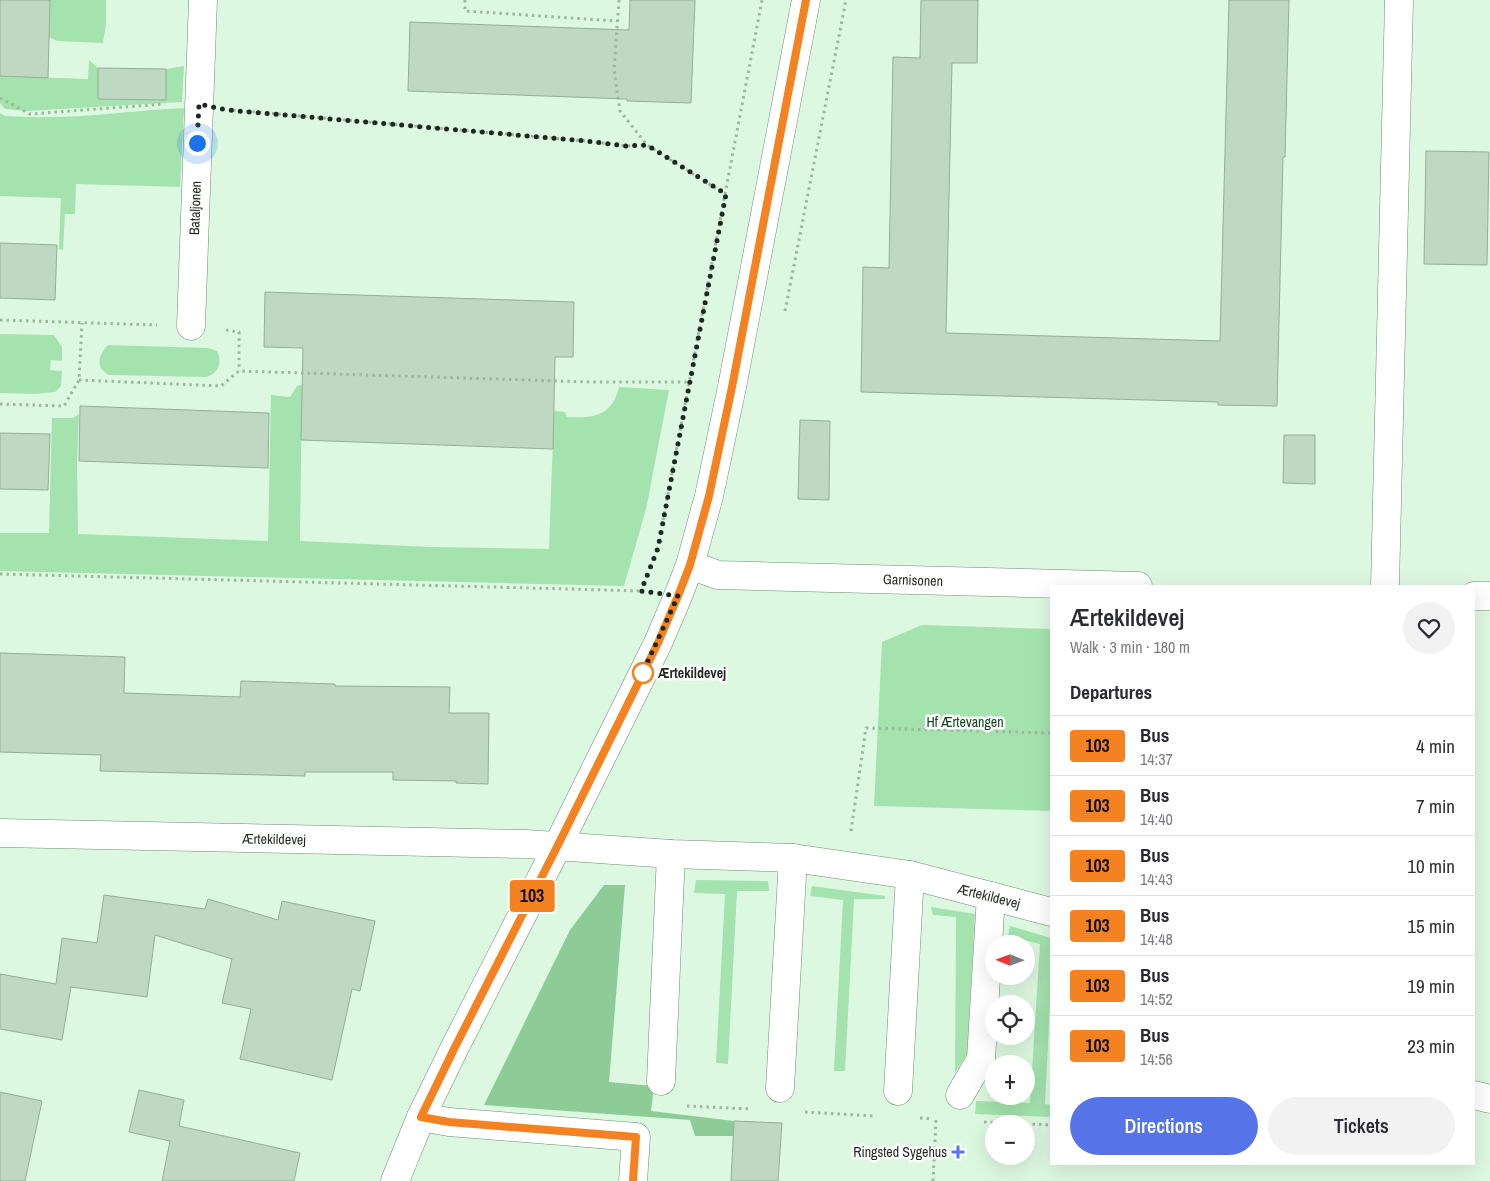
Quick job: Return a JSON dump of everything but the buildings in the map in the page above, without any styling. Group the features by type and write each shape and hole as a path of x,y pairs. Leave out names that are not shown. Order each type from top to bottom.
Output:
{"street":[{"name":"Bataljonen","path":"191,326 203,0"},
{"path":"395,1181 421,1117 455,1047 658,643 690,565 709,496 732,387 806,0"},
{"path":"1385,585 1400,0"},
{"name":"Garnisonen","path":"690,565 718,575 1100,585"},
{"path":"1475,596 1490,596"},
{"name":"Ærtekildevej","path":"0,833 558,845 671,854 793,858 910,875 1050,912"},
{"path":"661,1081 671,854"},
{"path":"780,1088 793,858"},
{"path":"898,1091 910,875"},
{"path":"960,1095 981,1058 991,896"},
{"path":"1475,1095 1490,1099"},
{"path":"421,1117 449,1122 636,1137 633,1181"}],"path":[{"path":"465,0 465,11 617,21"},
{"path":"619,0 614,70 620,110 647,145 726,194"},
{"path":"662,528 762,0"},
{"path":"0,98 30,114 169,103 199,104 227,110 626,146 647,145"},
{"path":"0,320 82,323 79,380 64,406 0,404"},
{"path":"79,380 221,386 239,371 591,382 690,382"},
{"path":"0,574 641,591 678,596"},
{"path":"638,599 644,582"},
{"path":"846,866 866,728 1050,733"},
{"path":"680,1105 758,1109"},
{"path":"797,1112 875,1116"},
{"path":"911,1118 944,1119"},
{"path":"933,1181 936,1119"},
{"path":"978,1121 985,1121"},
{"path":"1035,1124 1050,1125"}],"green space":[{"path":"50,0 106,0 106,24 103,43 57,41 49,37"},
{"path":"89,60 98,68 98,99 165,100 166,69 184,66 182,102 26,111 5,109 0,103 0,76 88,79"},
{"path":"184,108 180,187 76,184 75,214 65,214 63,250 59,249 61,198 0,196 0,113 5,116 65,117"},
{"path":"0,334 54,335 62,347 62,361 51,360 50,370 62,371 61,386 55,392 35,394 0,393"},
{"path":"108,345 208,348 217,351 220,360 216,371 206,377 109,375 100,365 100,357"},
{"path":"302,385 300,541 431,547 549,549 554,411 565,412 567,417 585,417 600,414 612,404 619,387 669,390 646,509 624,586 0,571 0,533 49,533 52,418 73,418 79,414 77,461 78,534 268,541 271,395 290,397 297,386"},
{"name":"Hf Ærtevangen","path":"922,625 1050,629 1050,811 874,806 882,642"},
{"path":"696,880 768,881 769,891 737,891 728,1064 716,1063 725,894 694,893"},
{"path":"604,885 625,885 609,1082 654,1086 651,1111 734,1121 733,1136 695,1136 690,1120 484,1105 570,930"},
{"path":"812,886 885,896 885,899 854,899 845,1071 834,1071 843,900 810,896"},
{"path":"931,907 975,914 967,1054 955,1073 956,917 933,915"},
{"path":"1010,926 1050,938 1050,1003 1045,1104 1050,1105 1050,1117 975,1114 976,1101 985,1101 985,1105 1035,1105 1035,1055 1033,1055 1040,944 1035,943 1035,935 1008,935"}],"bus line":[{"name":"103","path":"633,1181 636,1137 449,1122 421,1117 658,643 690,565 709,496 732,387 806,0"}],"place":[{"name":"Ærtekildevej","path":"643,673"},
{"name":"Ringsted Sygehus","path":"958,1152"}],"route":[{"path":"197,143 199,104 227,110 626,146 647,145 726,194 658,548 641,591 678,596 658,643 641,676 643,673"}]}
